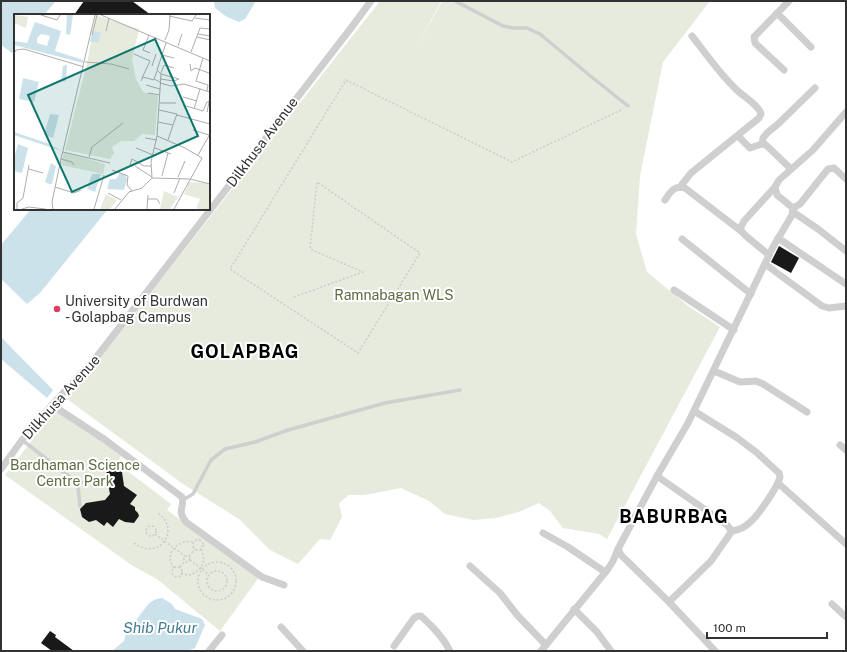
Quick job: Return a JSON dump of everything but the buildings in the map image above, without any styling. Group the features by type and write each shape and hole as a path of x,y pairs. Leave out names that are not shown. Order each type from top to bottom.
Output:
{"street":[{"name":"Dilkhusa Avenue","path":"210,210 371,1"},
{"path":"784,70 755,43 754,39 756,33 789,1"},
{"path":"777,13 811,46"},
{"path":"680,187 691,174 759,118 761,114 760,111 737,90 718,69 692,36"},
{"path":"762,144 763,138 767,133 816,88"},
{"path":"741,230 741,226 744,221 776,187 779,180 813,150 846,112"},
{"path":"738,136 750,148 762,144 766,145 791,169"},
{"path":"541,651 613,561 657,476 694,411 765,264 793,210 800,204 828,169 834,168 846,179"},
{"path":"665,200 673,189 680,187 685,188 741,230 746,236 770,255"},
{"path":"776,187 777,195 793,210 846,251"},
{"name":"Dilkhusa Avenue","path":"1,469 22,440 95,359 210,210"},
{"path":"778,238 846,284"},
{"path":"682,239 751,294"},
{"path":"765,264 822,306 828,308 846,306"},
{"path":"674,290 734,330"},
{"path":"714,371 740,382 756,381 763,384 807,412"},
{"path":"52,405 104,439 182,497 183,500 180,512 186,522 262,577 284,585"},
{"path":"669,602 711,561 732,531 741,529 754,519 778,483 780,477 779,473 756,452 736,437 694,411"},
{"path":"657,476 727,525 732,531"},
{"path":"778,483 846,544"},
{"path":"543,533 568,547 605,572"},
{"path":"618,549 625,559 669,602 715,651"},
{"path":"470,566 500,593 518,616 546,645"},
{"path":"832,604 846,616"},
{"path":"574,609 597,632 611,651"},
{"path":"394,646 414,618 421,616 445,640 450,651"},
{"path":"281,627 304,651"},
{"path":"208,651 222,635"}],"lane":[{"path":"455,1 503,26 527,28 540,34 628,106"},
{"path":"183,500 193,494 211,460 225,449 255,442 288,430 385,403 460,390"},
{"path":"22,440 77,483 80,506"},
{"path":"77,483 100,480"}],"path":[{"path":"294,297 363,272 310,249 317,182 420,253 358,353 230,269 346,80 512,162 628,106"},
{"path":"134,543 142,548 150,549 159,546 165,541 167,527 164,519 158,513"},
{"path":"155,534 152,536 148,535 146,532 147,528 149,526 153,527 156,531 155,534 185,556 189,556 195,549 201,548"},
{"path":"174,548 170,559 174,568 172,572 174,576 178,577 181,574 191,575 202,569 207,565 221,563 228,566 233,572 235,585 232,592 226,597 212,599 201,591 198,584 199,576 202,569 204,563 204,557 201,548 203,544 200,540 183,542 174,548"},
{"path":"193,542 195,549"},
{"path":"181,574 180,568 185,561 185,556"},
{"path":"189,556 190,560 209,575"},
{"path":"185,561 187,562 190,560"},
{"path":"174,568 180,568"},
{"path":"216,571 223,572 228,580 226,587 218,591 211,589 208,586 207,581 209,575 216,571"}],"green space":[{"name":"Ramnabagan WLS","path":"380,1 441,1 417,47 442,1 710,1 663,62 640,176 636,234 647,272 688,306 720,327 607,539 599,534 563,528 550,511 539,503 519,512 496,518 473,520 445,514 429,501 401,488 365,495 349,495 339,503 342,517 330,540 320,539 298,564 270,550 239,519 183,484 67,399"},
{"name":"Bardhaman Science Centre Park","path":"57,408 122,454 117,463 171,504 167,510 259,577 220,631 157,579 133,566 5,475"}],"water":[{"path":"1,1 56,1 45,14 14,14 14,50 12,53 1,45"},
{"path":"214,1 256,1 245,19 239,22 227,17 215,8"},
{"path":"30,210 107,210 40,293 27,304 1,279 1,245"},
{"path":"1,337 53,390 47,398 1,359"},
{"name":"Shib Pukur","path":"162,598 172,604 175,609 202,619 205,625 195,648 188,651 112,651 124,641 127,632 149,603 156,599"}],"place":[{"name":"University of Burdwan - Golapbag Campus","path":"57,309"}],"district":[{"name":"GOLAPBAG","path":"245,352"},
{"name":"BABURBAG","path":"674,517"}]}
